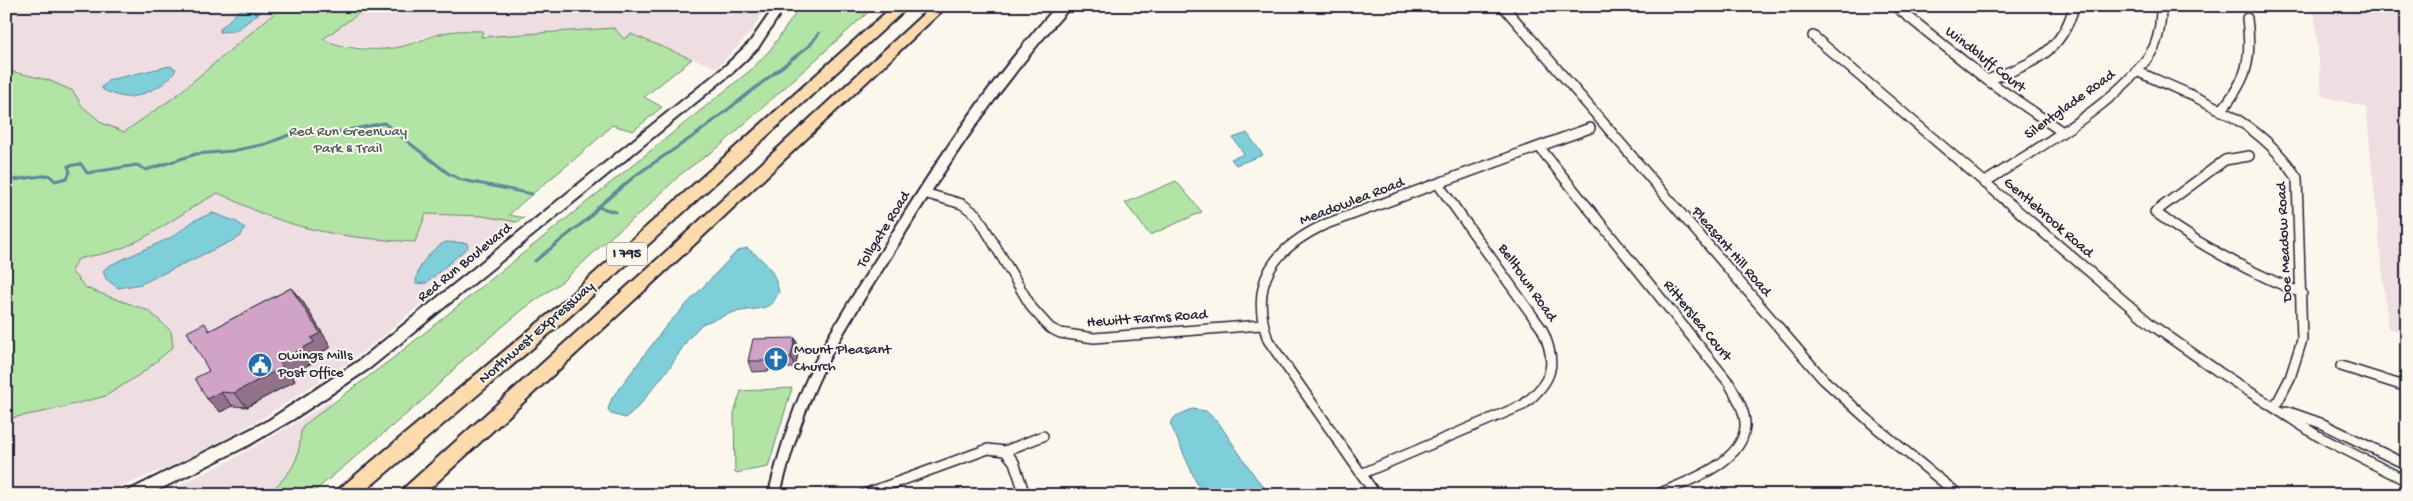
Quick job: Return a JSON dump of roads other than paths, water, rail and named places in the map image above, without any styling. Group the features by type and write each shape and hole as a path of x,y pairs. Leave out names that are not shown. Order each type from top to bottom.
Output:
{"highway":[{"name":"Northwest Expressway","path":"346,495 562,312 902,6"},
{"name":"I 795","path":"410,495 676,252 940,6"}],"main road":[{"name":"Red Run Boulevard","path":"133,495 209,460 262,431 324,393 365,364 728,70 754,46 780,6"}],"street":[{"name":"Tollgate Road","path":"774,495 789,435 810,382 828,348 961,133 981,105 1064,6"},
{"name":"Pleasant Hill Road","path":"1503,6 1823,379 1858,412 1958,495"},
{"name":"Windbluff Court","path":"1895,6 1987,80 2061,131"},
{"path":"1987,80 2028,64 2056,45 2067,30 2074,6"},
{"name":"Silentglade Road","path":"1984,183 2104,101 2136,71 2151,51 2158,36 2161,6"},
{"path":"2221,111 2241,87 2246,75 2251,49 2246,18"},
{"name":"Gentlebrook Road","path":"1813,36 2152,325 2219,372 2318,436 2407,481"},
{"name":"Doe Meadow Road","path":"2136,71 2245,124 2276,148 2292,168 2297,178 2303,323 2298,358 2275,407"},
{"name":"Meadowlea Road","path":"1376,495 1277,356 1261,325 1260,293 1270,266 1294,241 1326,224 1540,148 1590,128"},
{"name":"Ritterslea Court","path":"1540,148 1729,383 1743,409 1745,432 1742,441 1727,460 1656,495"},
{"path":"2249,156 2225,160 2155,212 2216,254 2247,270 2302,293"},
{"name":"Belltown Road","path":"1361,474 1522,405 1539,393 1547,382 1552,368 1550,344 1542,329 1438,184"},
{"name":"Hewitt Farms Road","path":"924,193 962,204 977,215 1041,321 1060,332 1076,337 1094,338 1261,325"},
{"path":"2341,366 2407,387"},
{"name":"Gentlebrook Road","path":"2275,407 2324,424 2407,465"},
{"path":"862,495 988,449 1005,451 1043,436"},
{"path":"1005,451 1014,462 1025,495"}],"water":[{"path":"244,6 269,6 235,31 220,32 220,29"},
{"path":"170,66 176,69 169,79 156,88 142,94 123,97 103,90 102,87 109,80"},
{"path":"1247,133 1263,155 1236,165 1231,159 1244,154 1233,138"},
{"path":"213,213 237,222 245,228 240,237 141,284 118,288 106,279 103,271 108,266 172,237 195,220"},
{"path":"446,242 467,243 468,247 426,283 416,284 419,271 425,259"},
{"path":"747,248 764,262 775,277 779,292 772,304 763,308 734,312 702,324 688,339 670,367 638,407 625,418 611,414 608,409 612,398 666,326 737,251"},
{"path":"1192,409 1206,411 1218,422 1256,478 1271,495 1202,495 1170,423 1176,416"}],"waterway":[{"path":"598,207 636,175 698,133 810,45 819,33"},
{"path":"6,181 49,175 55,181 67,178 70,172 68,166 81,164 87,173 137,165 146,170 196,154 232,151 266,144 289,135 328,134 384,123 449,174 462,180 532,194"},
{"path":"535,261 590,217 598,207"},
{"path":"598,207 616,212"}],"place":[{"name":"Mount Pleasant Church","path":"776,359"},
{"name":"Owings Mills Post Office","path":"260,365"}],"park label":[{"name":"Red Run Greenway Park & Trail","path":"348,140"}]}
